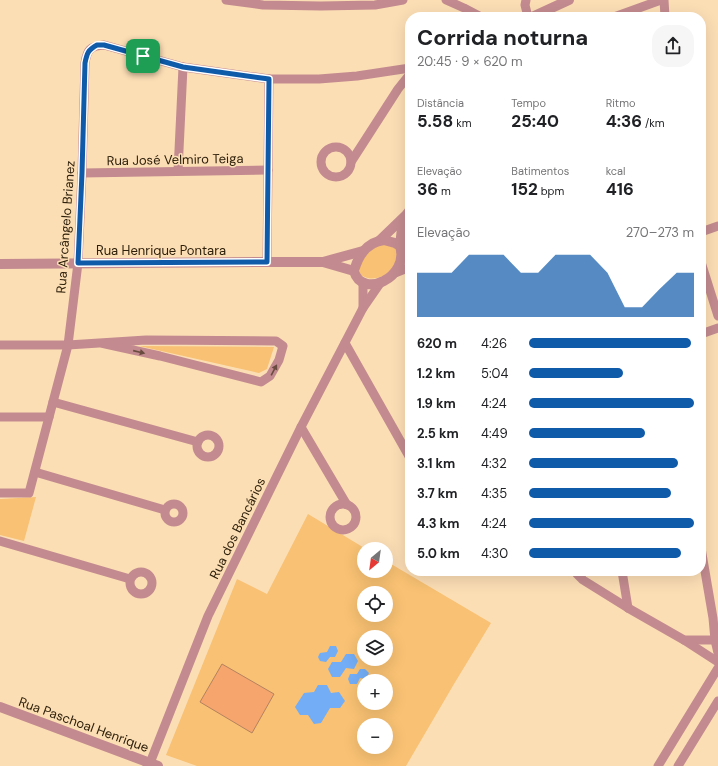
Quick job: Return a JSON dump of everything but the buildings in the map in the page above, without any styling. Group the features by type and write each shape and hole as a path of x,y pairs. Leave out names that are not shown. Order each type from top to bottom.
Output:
{"street":[{"path":"226,0 263,5 321,6 375,5 402,0"},
{"path":"446,0 464,4 474,12"},
{"path":"526,0 525,5 527,12"},
{"path":"543,12 569,0"},
{"path":"628,12 662,0 664,12"},
{"name":"Rua Arcângelo Brianez","path":"0,494 29,493 68,345 78,263 86,56 90,49 97,45 104,45 183,67"},
{"path":"178,171 183,67 269,79 319,79 357,76 405,69"},
{"path":"267,262 269,79"},
{"path":"351,162 405,80"},
{"name":"Rua José Velmiro Teiga","path":"82,173 268,170"},
{"path":"405,216 379,240 363,251 354,271 357,278 363,282 375,284 405,269"},
{"path":"395,273 401,262 404,250 402,228 405,220"},
{"path":"706,230 718,226"},
{"path":"379,240 395,243 404,250"},
{"name":"Rua Henrique Pontara","path":"0,264 323,262 363,251"},
{"name":"Rua Henrique Pontara","path":"323,262 354,271"},
{"path":"706,278 718,316"},
{"name":"Rua dos Bancários","path":"363,282 363,308"},
{"name":"Rua dos Bancários","path":"152,765 208,616 301,427 363,308 381,282"},
{"path":"706,332 718,328"},
{"path":"0,345 68,345 146,340 255,340 276,341 283,346 279,360 270,376 261,382 160,356 101,343"},
{"path":"345,343 405,448"},
{"path":"53,402 198,442"},
{"path":"0,417 49,417"},
{"path":"301,427 347,505"},
{"path":"35,472 165,510"},
{"path":"0,541 130,579"},
{"path":"706,571 716,617 715,640 718,653"},
{"path":"578,576 628,608 684,640 718,662"},
{"path":"623,576 628,608"},
{"path":"684,640 715,640"},
{"path":"658,766 718,668"},
{"path":"681,765 713,716 718,701"},
{"name":"Rua Paschoal Henrique","path":"0,707 152,765"}],"shaded area":[{"path":"382,244 397,249 399,255 395,265 383,276 368,278 363,276 360,273 360,269 363,259 373,248"},
{"path":"139,346 274,347 267,369 259,373"},
{"path":"36,497 24,541 0,535 0,499"},
{"path":"308,514 357,544 357,578 393,578 393,565 405,572 405,576 411,576 491,623 406,766 197,766 166,755 237,579 267,594"}],"water":[{"path":"330,646 336,646 338,651 335,657 330,657 326,662 320,661 318,657 320,653 327,652"},
{"path":"346,654 354,654 357,659 354,669 346,668 340,677 332,677 328,669 332,662 341,662"},
{"path":"360,669 365,669 369,673 368,674 357,674"},
{"path":"350,674 357,674 357,684 350,684 348,679"},
{"path":"318,685 327,685 331,693 339,692 345,701 340,708 330,708 321,723 314,724 308,715 300,715 295,707 304,693 314,692"}],"route":[{"path":"97,45 104,45 143,56 183,67 269,79 267,262 78,263 86,56 90,49 97,45"}]}
